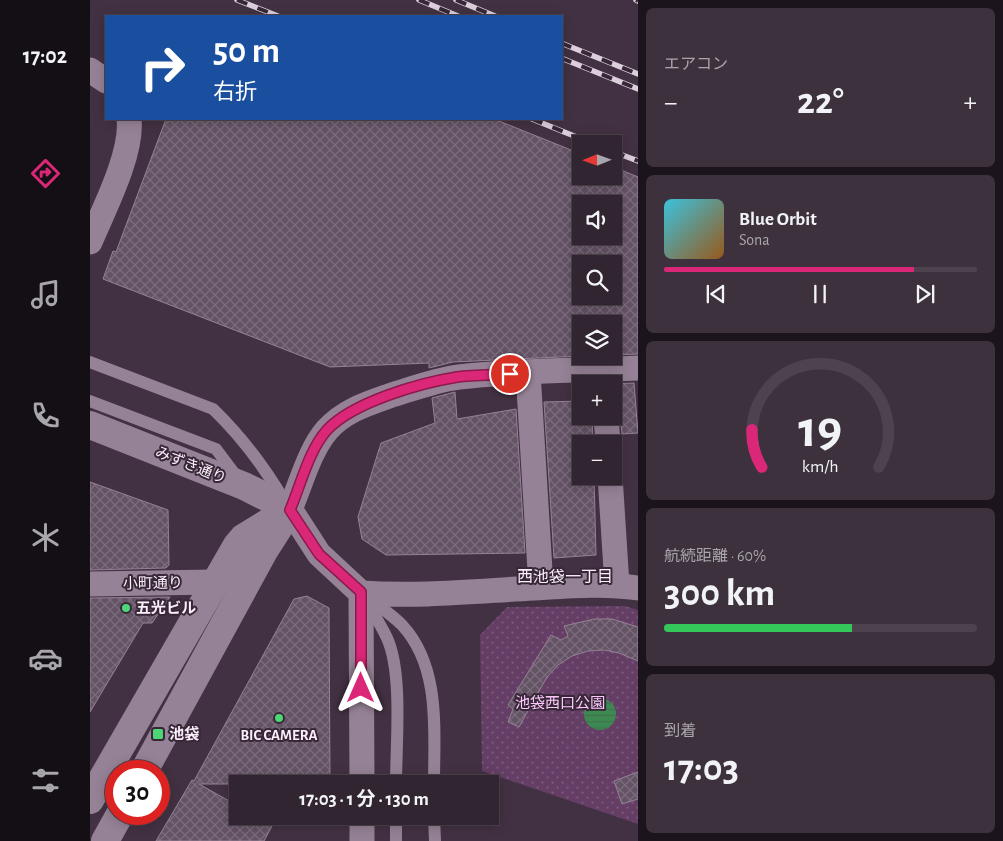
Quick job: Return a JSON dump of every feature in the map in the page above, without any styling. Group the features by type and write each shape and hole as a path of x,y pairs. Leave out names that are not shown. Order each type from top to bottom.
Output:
{"street":[{"path":"90,70 105,80"},
{"path":"90,242 128,147 129,120"},
{"path":"612,375 638,368"},
{"path":"528,372 541,587"},
{"path":"150,760 264,551 290,510 318,442 326,431 348,412 440,381 458,377 528,372 574,375"},
{"name":"みずき通り","path":"90,425 244,486 290,510"},
{"path":"290,510 319,554 361,592 404,595 541,587 628,586 611,485"},
{"path":"90,800 237,545 243,538 290,510"},
{"name":"小町通り","path":"90,584 215,582"},
{"path":"361,592 362,775"},
{"path":"105,841 114,825"},
{"path":"362,825 362,841"}],"lane":[{"path":"90,362 204,405 220,414 260,460 290,510"},
{"path":"90,401 216,449 244,486"},
{"path":"361,592 388,639 393,662 396,684 396,775"},
{"path":"361,592 402,625 426,667 434,700 434,775"},
{"path":"396,825 396,841"},
{"path":"434,825 435,841"}],"green space":[{"name":"池袋西口公園","path":"625,606 638,610 638,824 499,777 499,775 482,771 480,635 507,607"}],"shaded area":[{"path":"600,698 606,699 611,703 615,708 615,720 611,725 606,729 600,730 594,729 589,725 585,720 584,714 585,708 589,703 594,699"}],"building":[{"path":"166,120 496,120 572,150 572,185 622,185 622,170 638,177 638,354 622,355 622,315 572,315 572,356 453,362 429,368 429,363 330,367 103,279 113,251 116,252"},
{"path":"634,383 638,433 622,434 622,384"},
{"path":"455,392 457,419 516,409 525,553 386,555 362,539 358,517 381,443 435,423 432,398"},
{"path":"572,401 572,425 592,425 593,435 572,435 572,485 594,485 596,555 554,558 544,402"},
{"path":"90,482 168,510 169,565 166,568 90,570"},
{"path":"307,596 329,608 330,775 229,775 229,784 199,784 229,801 229,825 272,826 264,841 156,841 165,825 170,825 170,817 192,780 194,781 294,599"},
{"path":"170,597 152,623 143,623 90,712 90,598"},
{"path":"594,619 612,619 638,627 638,661 619,653 604,650 588,651 572,656 558,665 547,677 519,727 508,722 513,709 508,705 551,635 561,640 568,636 564,626"},
{"path":"638,772 638,799 622,804 614,781"}],"railway":[{"path":"237,0 275,15"},
{"path":"419,0 456,15"},
{"path":"456,0 493,15"},
{"path":"563,44 638,74"},
{"path":"563,59 638,89"},
{"path":"534,120 572,135"},
{"path":"622,155 638,161"}],"place":[{"name":"五光ビル","path":"126,608"},
{"name":"BIC CAMERA","path":"279,718"},
{"name":"池袋","path":"158,734"}],"district":[{"name":"西池袋一丁目","path":"565,576"}],"route":[{"path":"361,688 361,592 319,554 290,510 318,442 336,421 348,412 362,406 424,385 458,377 510,374"}]}
